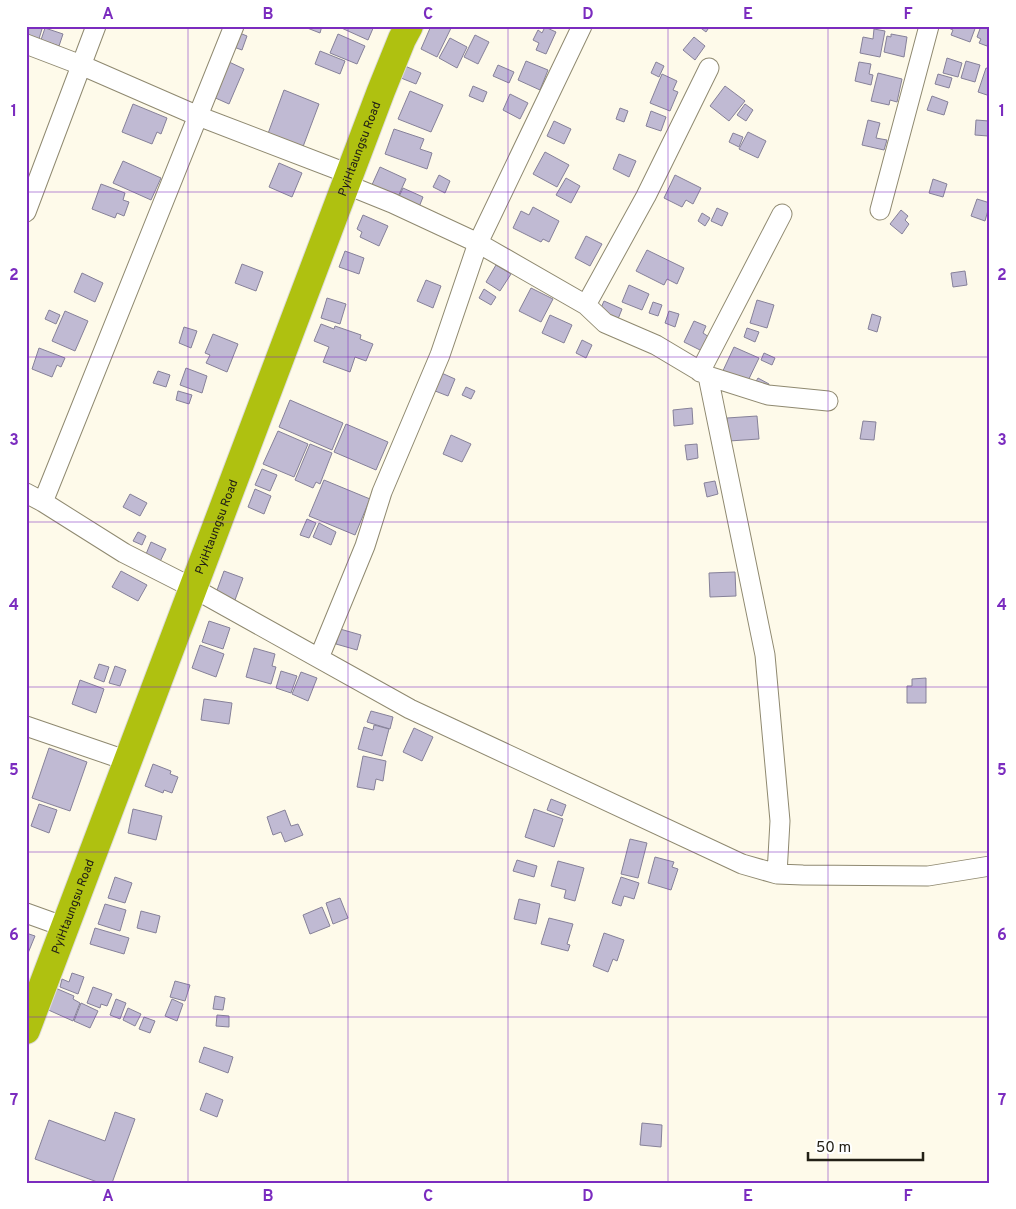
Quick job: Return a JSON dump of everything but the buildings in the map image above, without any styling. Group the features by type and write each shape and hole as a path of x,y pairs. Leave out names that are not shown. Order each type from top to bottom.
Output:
{"highway":[{"name":"PyiHtaungsu Road","path":"26,1030 347,179 395,56 409,26"}],"street":[{"path":"26,212 96,26"},
{"path":"43,502 234,26"},
{"path":"319,658 365,546 382,492 440,355 478,243 582,26"},
{"path":"880,210 929,26"},
{"path":"26,44 81,65 347,179 392,203 478,243 586,305 605,323 656,345 704,374 768,395 828,402"},
{"path":"586,305 646,196 709,68"},
{"path":"776,874 780,821 765,655 704,374 782,214"},
{"path":"26,493 124,552 428,717 742,864 776,874 928,876 990,866"},
{"path":"26,726 128,761"},
{"path":"26,913 65,927"}]}
